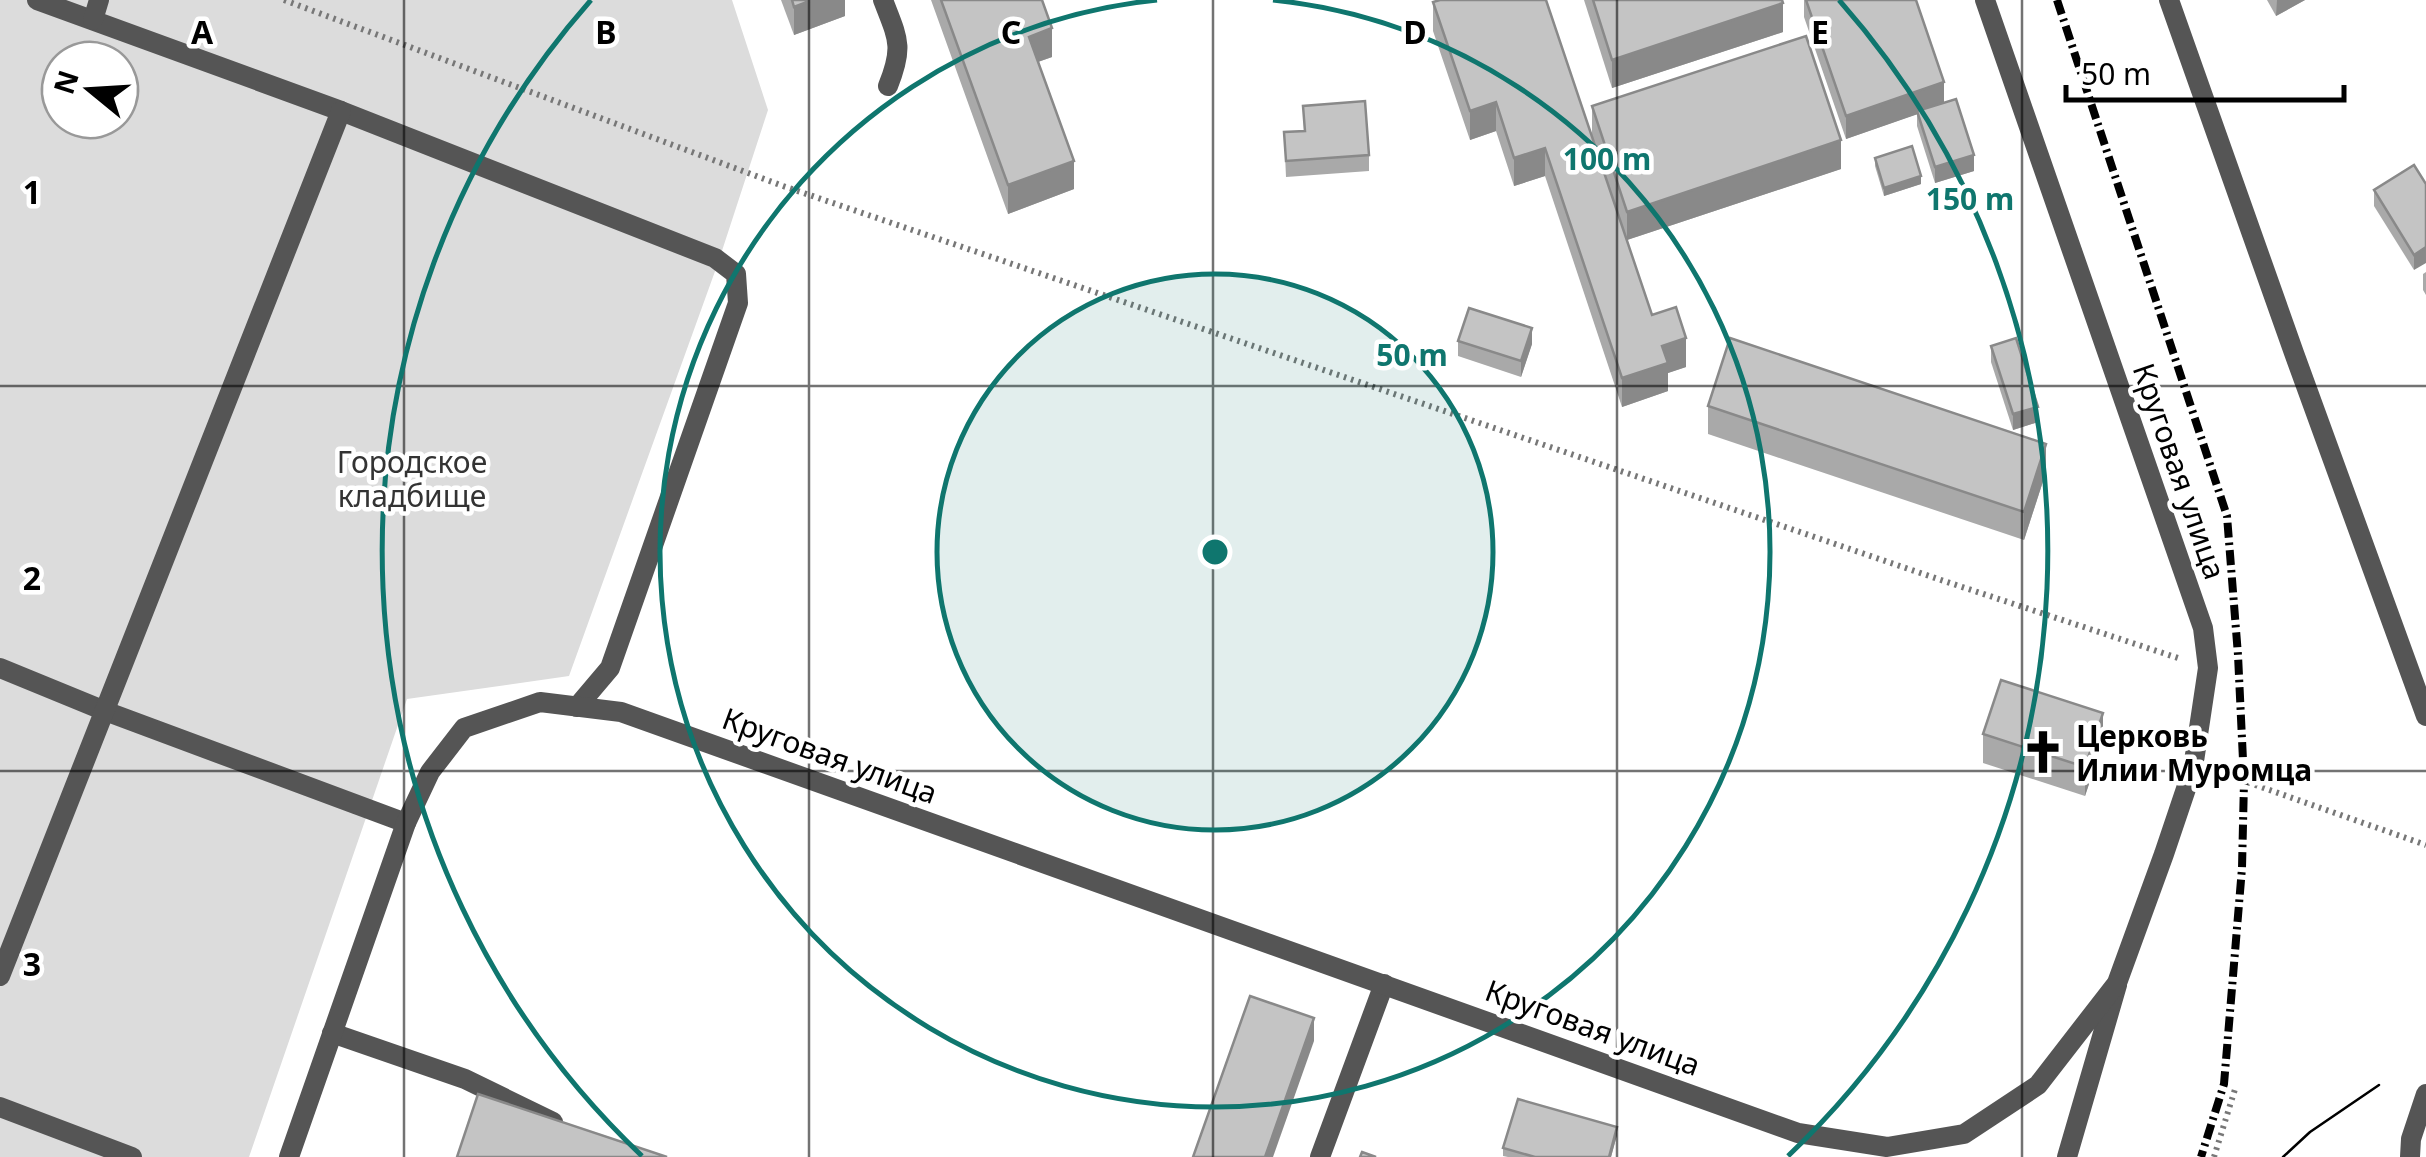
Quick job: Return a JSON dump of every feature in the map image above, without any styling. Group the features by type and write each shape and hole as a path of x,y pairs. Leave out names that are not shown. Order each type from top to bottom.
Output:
{"street":[{"path":"36,0 96,10 714,258 736,274 738,303 610,668 577,707"},
{"path":"884,0 896,35 899,60 888,86"},
{"name":"Круговая улица","path":"289,1157 406,823 430,772 464,728 540,702 621,712 1798,1133 1887,1147 1964,1134 2038,1085 2117,983 2193,768 2208,668 2203,628 1984,0"},
{"path":"2169,0 2426,716"},
{"path":"0,976 341,111"},
{"path":"0,668 104,711 406,823"},
{"path":"2067,1157 2117,983"},
{"path":"1320,1157 1384,984"},
{"path":"332,1034 465,1079 564,1127"},
{"path":"2410,1157 2411,1139 2426,1094"},
{"path":"0,1106 132,1157"}],"path":[{"path":"284,0 783,186 2208,668"},
{"path":"2193,768 2426,845"},
{"path":"2214,1157 2236,1086"}],"green space":[{"name":"Городское кладбище","path":"0,0 732,0 768,110 718,263 569,676 407,699 249,1157 0,1157"}],"building":[{"path":"792,0 812,0 794,7"},
{"path":"941,0 1042,0 1052,28 1029,37 1074,161 1008,185"},
{"path":"1546,0 1652,315 1676,307 1686,338 1662,346 1668,363 1622,378 1545,148 1514,158 1496,102 1470,111 1433,2"},
{"path":"1593,0 1782,0 1783,3 1612,60"},
{"path":"1806,0 1916,0 1944,82 1846,116"},
{"path":"1806,36 1841,140 1627,212 1592,106"},
{"path":"1956,99 1974,155 1935,167 1917,111"},
{"path":"1365,101 1369,155 1286,161 1284,132 1305,131 1303,106"},
{"path":"1912,146 1921,176 1884,188 1875,158"},
{"path":"2414,165 2426,184 2426,247 2414,255 2374,190"},
{"path":"1469,308 1532,328 1521,361 1458,341"},
{"path":"1730,338 2046,444 2024,512 1708,406"},
{"path":"2016,338 2038,407 2013,414 1991,346"},
{"path":"2001,680 2103,713 2085,767 1983,734"},
{"path":"1250,996 1314,1018 1265,1157 1193,1157"},
{"path":"478,1094 667,1157 457,1157"},
{"path":"1518,1099 1617,1127 1609,1157 1535,1157 1503,1148"}],"tram line":[{"path":"2283,1157 2310,1132 2379,1085"}],"railway":[{"path":"2057,0 2227,516 2244,781 2242,868 2224,1084 2201,1157"}],"place":[{"name":"Церковь Илии Муромца","path":"2043,752"}]}
